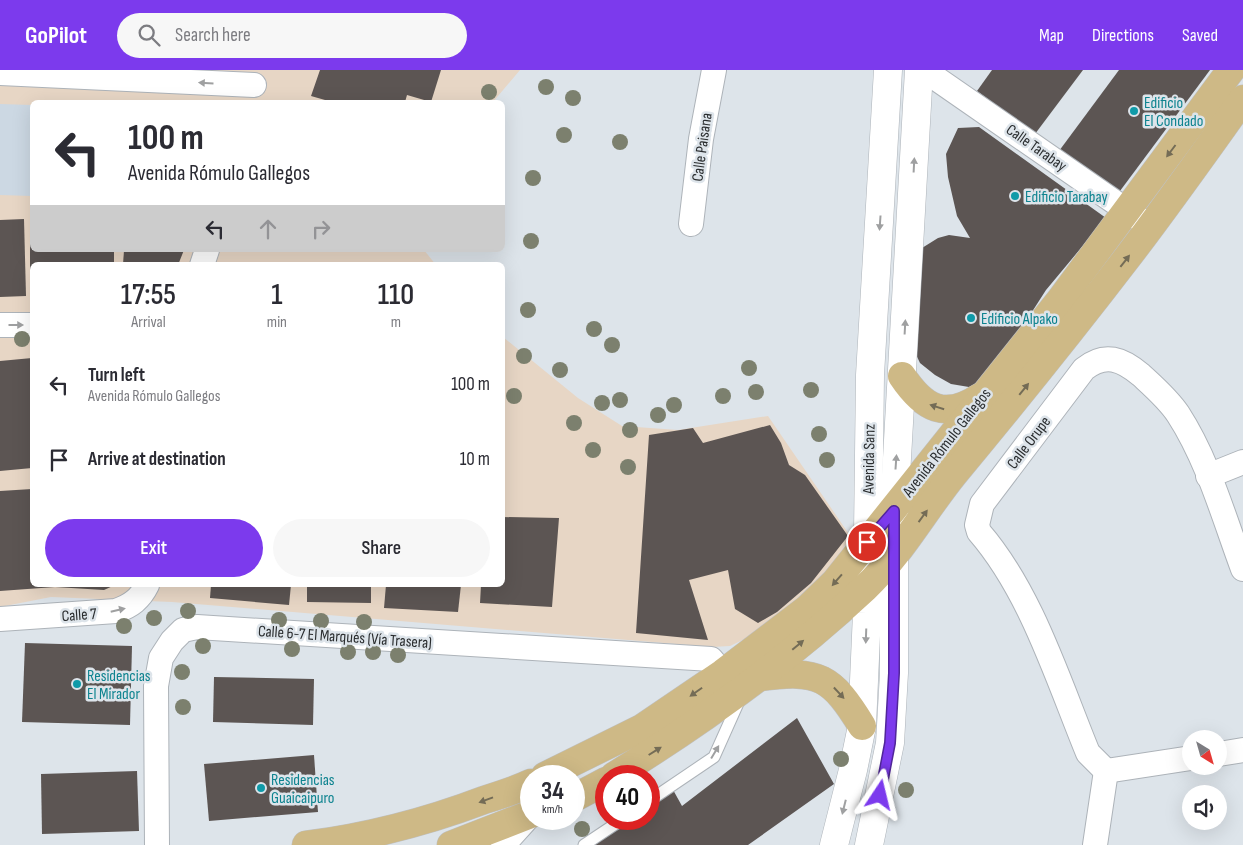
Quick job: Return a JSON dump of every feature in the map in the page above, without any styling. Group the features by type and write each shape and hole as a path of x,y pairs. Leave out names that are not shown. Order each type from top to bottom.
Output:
{"main road":[{"name":"Avenida Rómulo Gallegos","path":"567,765 642,728 723,673 807,609 835,582 894,511 981,396 1061,299 1231,70"},
{"name":"Avenida Rómulo Gallegos","path":"632,765 663,746 752,683 866,587 894,556 944,486 1064,340 1150,227 1243,98"},
{"path":"902,376 930,406 941,410 954,410 966,406 981,396"},
{"path":"752,683 786,673 818,677 840,693 862,726"},
{"path":"306,845 350,840 392,830 456,811 520,787"},
{"path":"451,845 520,818"}],"street":[{"name":"Calle Paisana","path":"690,224 701,139 714,70"},
{"name":"Avenida Sanz","path":"834,845 862,726 870,375 888,70"},
{"name":"Avenida Sanz","path":"870,845 890,743 894,673 892,602 894,511 919,70"},
{"name":"Calle Tarabay","path":"924,70 1150,227"},
{"path":"0,73 255,86"},
{"path":"0,326 30,325"},
{"name":"Calle Orupe","path":"1106,771 1088,752 1025,602 1010,573 979,532 977,525 978,510 1084,369 1107,358 1122,362 1132,367 1162,395 1189,432 1208,476 1243,569"},
{"path":"1208,476 1243,462"},
{"name":"Calle 7","path":"0,619 116,611 128,607 140,597 146,587"},
{"name":"Calle 6-7 El Marqués (Vía Trasera)","path":"157,845 156,686 161,658 183,630 197,627 711,659 723,673"},
{"path":"1228,752 1243,750"},
{"path":"1095,845 1106,771 1182,759"},
{"path":"503,845 520,826"}],"lane":[{"path":"660,794 714,757 752,683"},
{"path":"584,845 606,830"}],"shaded area":[{"path":"0,70 520,70 495,100 30,100 30,252 426,252 434,262 30,262 30,587 505,587 505,339 578,398 622,426 678,430 768,416 851,537 832,565 806,592 751,636 730,646 712,647 172,602 51,597 0,607"},
{"path":"0,104 30,105 30,196 0,195"}],"building":[{"path":"320,70 441,70 432,100 407,95 406,100 325,100 311,96"},
{"path":"992,70 1083,70 1035,134 977,91"},
{"name":"Edificio El Condado","path":"1119,70 1210,70 1117,195 1059,151"},
{"path":"979,127 1106,218 1046,290 1001,360 979,385 969,387 951,384 935,375 920,363 912,346 922,248 938,238 949,235 970,238 957,216 948,177 946,154 958,128"},
{"path":"24,219 26,296 0,297 0,220"},
{"path":"30,252 114,252 114,262 30,262"},
{"path":"124,252 183,252 179,262 123,262"},
{"path":"30,358 30,468 0,471 0,361"},
{"path":"770,425 781,443 789,465 805,475 848,536 811,583 777,612 758,623 735,609 728,570 689,580 708,640 636,633 649,435 693,428 703,443"},
{"path":"30,489 30,587 55,587 0,591 0,491"},
{"path":"505,517 559,518 552,607 480,603 481,587 505,587"},
{"path":"55,587 111,587 104,590"},
{"path":"211,587 291,587 289,605 210,598"},
{"path":"307,587 371,587 371,603 307,602"},
{"path":"386,587 461,587 458,612 384,608"},
{"name":"Residencias El Mirador","path":"25,643 132,646 130,725 22,722"},
{"path":"214,677 314,679 313,725 213,722"},
{"path":"797,718 834,784 748,845 592,845 613,830 660,830 660,797 672,788 682,806"},
{"name":"Residencias Guaicaipuro","path":"314,755 318,812 209,821 204,764"},
{"path":"137,771 139,831 42,834 41,774"}],"place":[{"name":"Edificio El Condado","path":"1134,111"},
{"name":"Edificio Tarabay","path":"1015,196"},
{"name":"Edificio Alpako","path":"971,318"},
{"name":"Residencias El Mirador","path":"77,684"},
{"name":"Residencias Guaicaipuro","path":"261,788"}],"route":[{"path":"867,542 894,511 892,602 894,673 890,743 880,795"}]}
